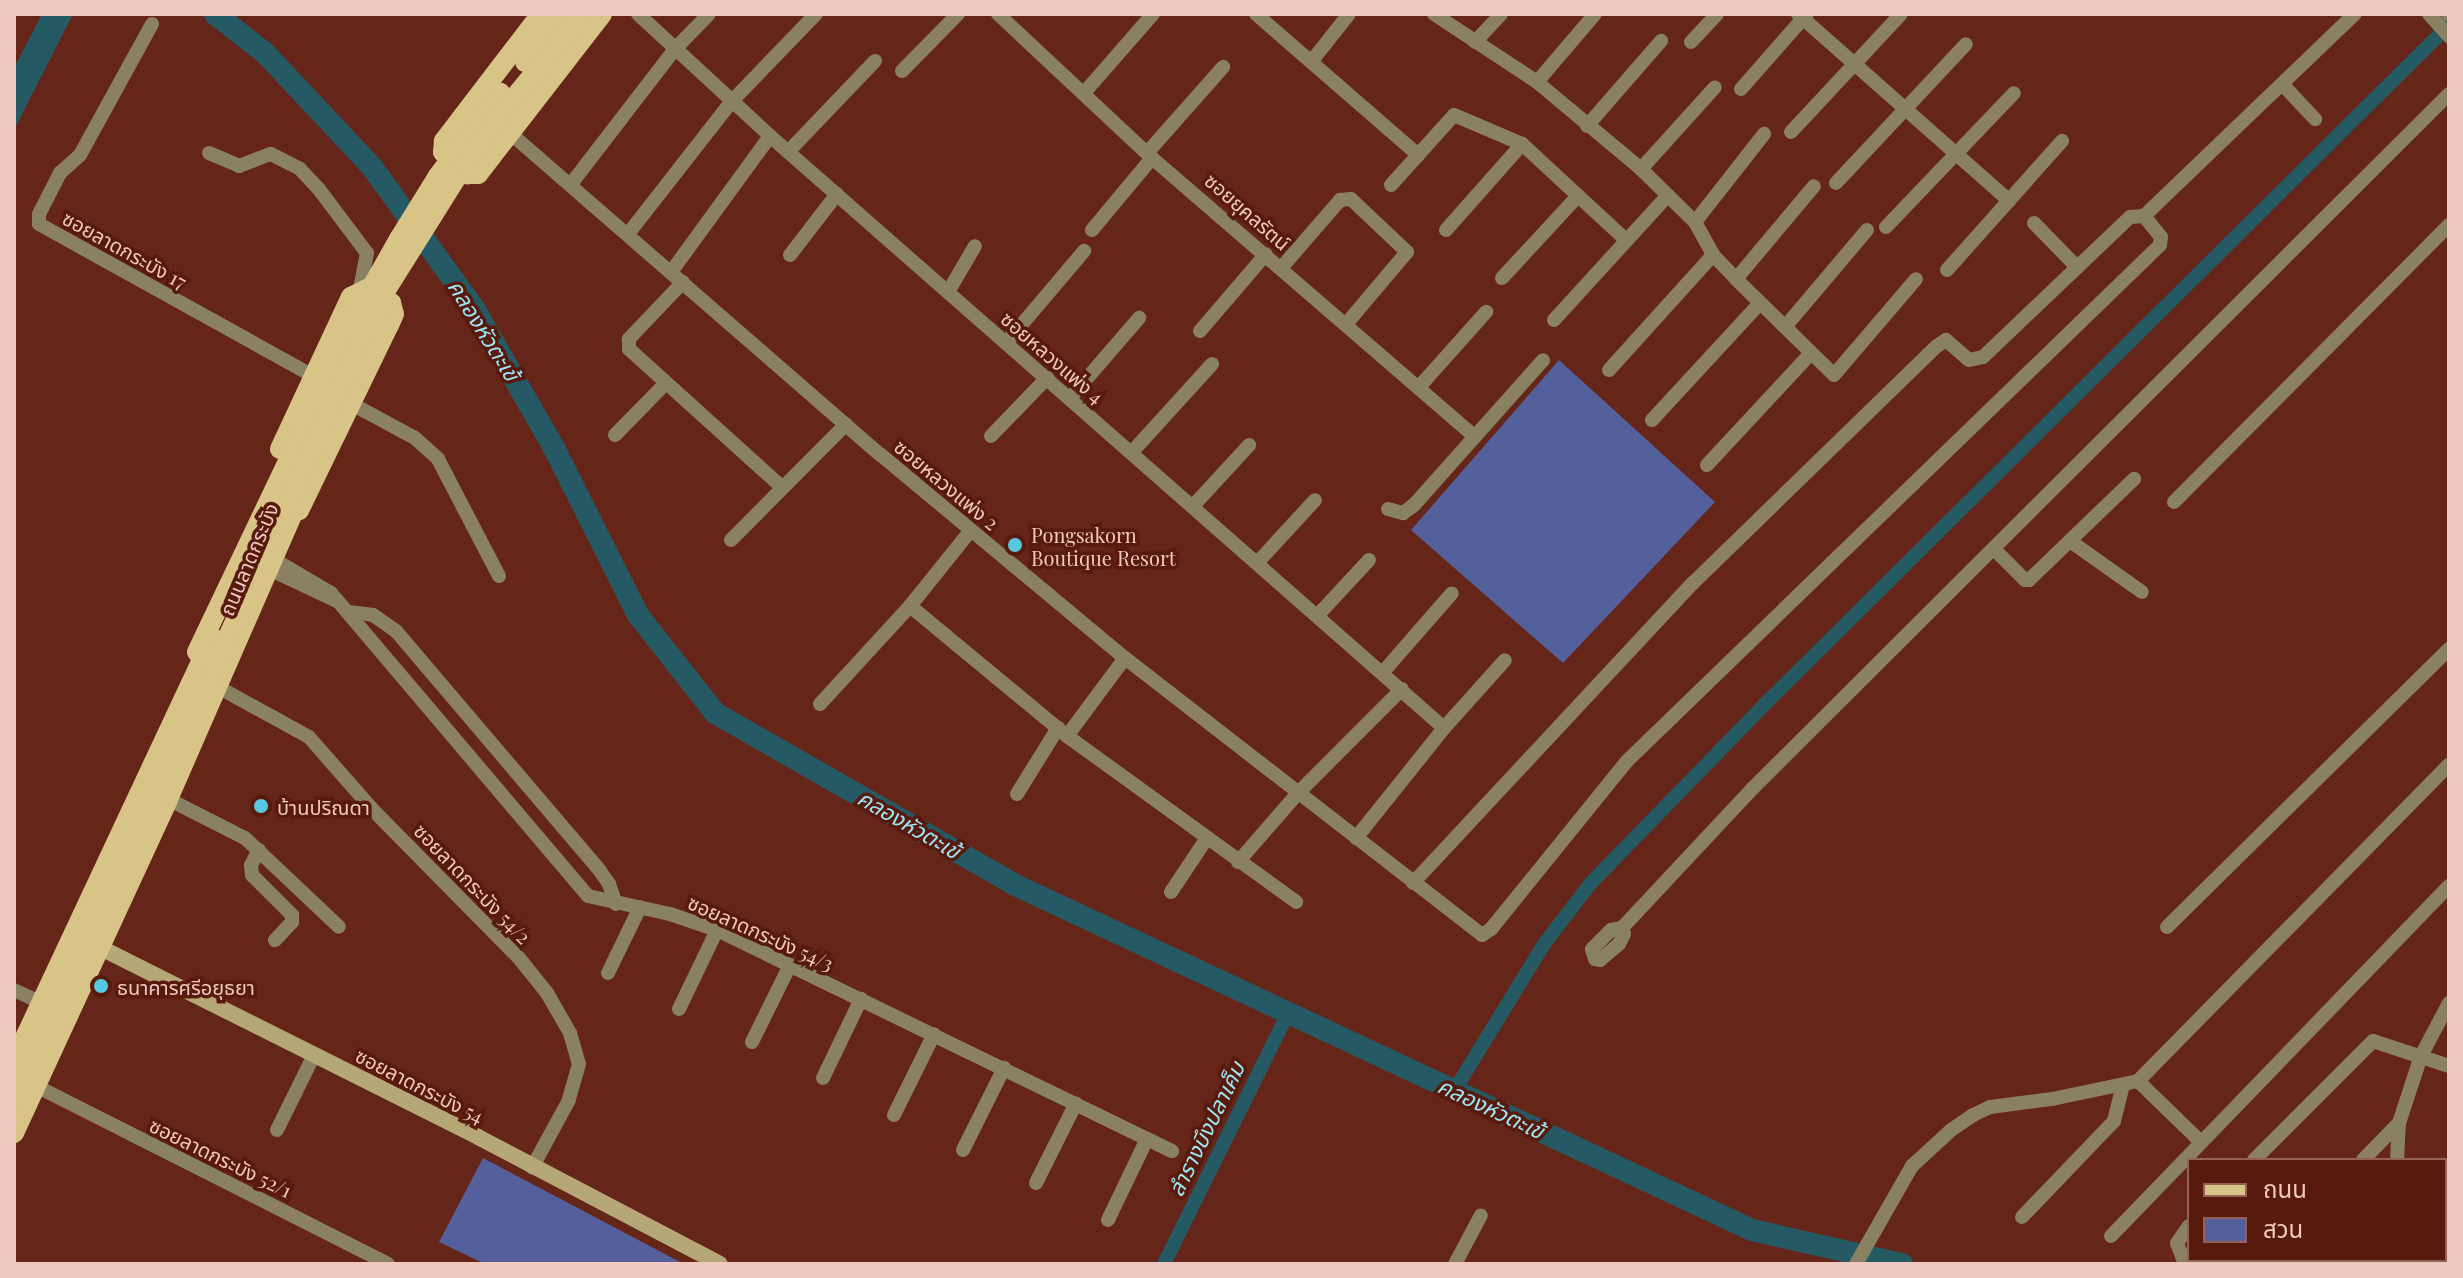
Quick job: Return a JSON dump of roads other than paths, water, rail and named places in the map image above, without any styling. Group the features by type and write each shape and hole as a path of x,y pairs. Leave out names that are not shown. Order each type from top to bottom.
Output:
{"main road":[{"path":"594,14 567,18 442,146 449,159 473,175 478,174 602,14"},
{"path":"14,1061 361,318 428,204 462,154 567,18"},
{"path":"14,1095 212,673 380,303 465,164 567,18"},
{"name":"ถนนลาดกระบัง","path":"14,1039 23,994 65,931 361,306 438,176 567,18"},
{"name":"ถนนลาดกระบัง","path":"14,1133 168,799 273,565 322,443 381,317 449,202 567,18"},
{"path":"266,506 271,468 311,375 351,297 360,289 391,303 394,314 306,501 291,520"},
{"path":"65,931 99,947"},
{"name":"ซอยลาดกระบัง 54","path":"99,947 720,1264"}],"street":[{"name":"ซอยหลวงแพ่ง 4","path":"638,14 788,152 1384,671 1444,728"},
{"path":"571,184 675,49 709,14"},
{"path":"628,234 732,101 816,14"},
{"path":"902,71 958,14"},
{"name":"ซอยยุคลรัตน์","path":"998,14 1150,155 1474,436"},
{"path":"1084,93 1153,14"},
{"path":"1256,14 1418,155"},
{"path":"1311,62 1349,14"},
{"path":"1434,14 1537,82 1641,169 1695,222 1713,255 1834,375 1916,279"},
{"path":"1475,42 1501,14"},
{"path":"1537,82 1595,14"},
{"path":"1691,42 1717,14"},
{"path":"1791,132 1901,14"},
{"path":"1413,883 1693,583 1937,346 1946,340 1969,360 1978,361 2130,217 2144,216 2355,14"},
{"path":"2429,14 2449,36"},
{"path":"1741,89 1803,16 2009,201"},
{"name":"ซอยลาดกระบัง 17","path":"152,24 80,155 60,173 39,214 39,224 311,375"},
{"path":"1587,126 1661,41"},
{"path":"1836,183 1966,44"},
{"path":"788,152 875,61"},
{"path":"1092,230 1223,67"},
{"path":"2283,85 2315,119"},
{"path":"1641,169 1715,87"},
{"path":"1886,227 2014,93"},
{"path":"1622,928 1753,788 2449,94"},
{"path":"1391,185 1454,115 1522,144 1626,240"},
{"name":"ซอยหลวงแพ่ง 2","path":"510,133 846,424 1125,658 1473,932 1486,933 1626,762 2160,245 2161,237 2144,216"},
{"path":"1695,222 1764,134"},
{"path":"671,272 770,136"},
{"path":"1947,270 2062,141"},
{"path":"1446,230 1522,144"},
{"path":"209,153 239,166 271,154 300,169 335,208 367,253 360,289"},
{"path":"1736,279 1814,186"},
{"path":"790,255 837,194"},
{"path":"1554,320 1668,195"},
{"path":"1502,278 1578,196"},
{"path":"1282,267 1340,200 1351,199 1407,252 1347,323"},
{"path":"2034,223 2077,267"},
{"path":"2174,502 2449,225"},
{"path":"1785,327 1867,230"},
{"path":"948,292 975,246"},
{"path":"1006,343 1084,251"},
{"path":"1200,331 1266,254"},
{"path":"1609,370 1713,255"},
{"path":"683,282 628,343 633,354 783,488"},
{"path":"1652,420 1760,303"},
{"path":"1419,387 1486,312"},
{"path":"1070,398 1139,318"},
{"path":"1707,465 1811,353"},
{"path":"1388,509 1398,514 1407,511 1543,360"},
{"path":"1132,452 1212,364"},
{"path":"991,436 1047,378"},
{"path":"615,435 666,383"},
{"path":"352,404 415,438 438,459 499,576"},
{"path":"731,540 846,424"},
{"path":"1193,506 1249,445"},
{"path":"1994,549 2027,581 2134,479"},
{"path":"1258,562 1315,500"},
{"path":"820,704 910,606 971,530"},
{"path":"2070,541 2142,592"},
{"path":"1318,615 1369,560"},
{"name":"ซอยลาดกระบัง 54/3","path":"273,565 324,586 349,612 583,891 599,901 640,907 717,930 1172,1151"},
{"path":"1384,671 1452,593"},
{"path":"910,606 1062,732 1296,902"},
{"path":"349,612 373,615 396,631 600,871 609,884 616,904"},
{"path":"2167,927 2449,649"},
{"path":"1017,794 1062,732 1125,658"},
{"path":"1356,838 1444,728 1505,660"},
{"name":"ซอยลาดกระบัง 54/2","path":"218,687 309,737 372,809 519,958 547,993 570,1033 579,1064 569,1100 532,1168"},
{"path":"1238,862 1298,793 1402,689"},
{"path":"1856,1264 1912,1166 1951,1130 1990,1107 2138,1081 2449,765"},
{"path":"168,799 230,828 259,850 339,927"},
{"path":"1171,892 1207,838"},
{"path":"259,850 251,865 252,875 293,918 275,940"},
{"path":"2111,1236 2449,886"},
{"path":"608,973 640,907"},
{"path":"679,1009 717,930"},
{"path":"752,1042 790,965"},
{"path":"823,1078 861,999"},
{"path":"2397,1158 2399,1123 2421,1056 2449,1003"},
{"path":"894,1115 934,1034"},
{"path":"2256,1158 2373,1041 2449,1066"},
{"path":"277,1130 314,1055"},
{"path":"963,1150 1004,1068"},
{"path":"2138,1081 2201,1142"},
{"name":"ซอยลาดกระบัง 52/1","path":"36,1086 388,1264"},
{"path":"2022,1217 2114,1121 2123,1086"},
{"path":"1036,1183 1076,1103"},
{"path":"2365,1158 2399,1123"},
{"path":"1108,1220 1147,1139"},
{"path":"1455,1264 1481,1215"},
{"path":"2185,1264 2177,1243 2187,1229"}],"waterway":[{"name":"คลองหัวตะเข้","path":"215,14 265,53 372,167 475,310 553,446 638,615 715,713 1013,884 1752,1230 1902,1264"},
{"path":"1454,1091 1544,944 1590,884 1768,701 2449,25"},
{"name":"ลำรางบึงปลาเค็ม","path":"1164,1264 1288,1013"}],"place":[{"name":"Pongsakorn Boutique Resort","path":"1015,545"},
{"name":"บ้านปริณดา","path":"261,806"},
{"name":"ธนาคารศรีอยุธยา","path":"101,986"}]}
